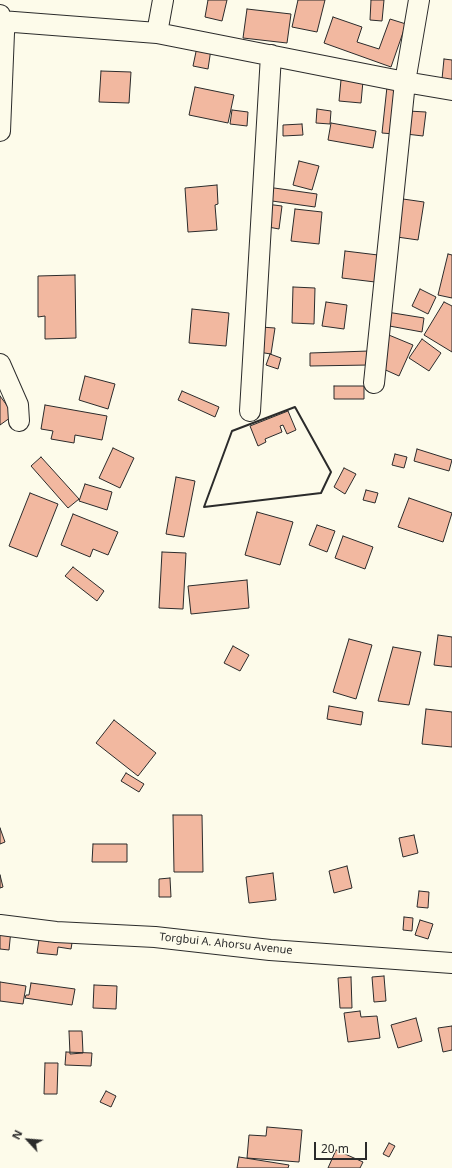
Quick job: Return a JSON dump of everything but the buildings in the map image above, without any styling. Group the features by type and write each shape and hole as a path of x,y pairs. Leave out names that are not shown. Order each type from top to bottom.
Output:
{"street":[{"path":"157,33 163,0"},
{"path":"374,383 405,82 419,0"},
{"path":"0,131 4,33 1,18 157,33 452,90"},
{"path":"250,411 271,55"},
{"path":"0,364 18,405 19,421"},
{"name":"Torgbui A. Ahorsu Avenue","path":"0,925 56,932 155,937 270,950 452,963"}],"wall":[{"path":"295,407 331,472 321,493 204,507 232,431 295,407"}]}
